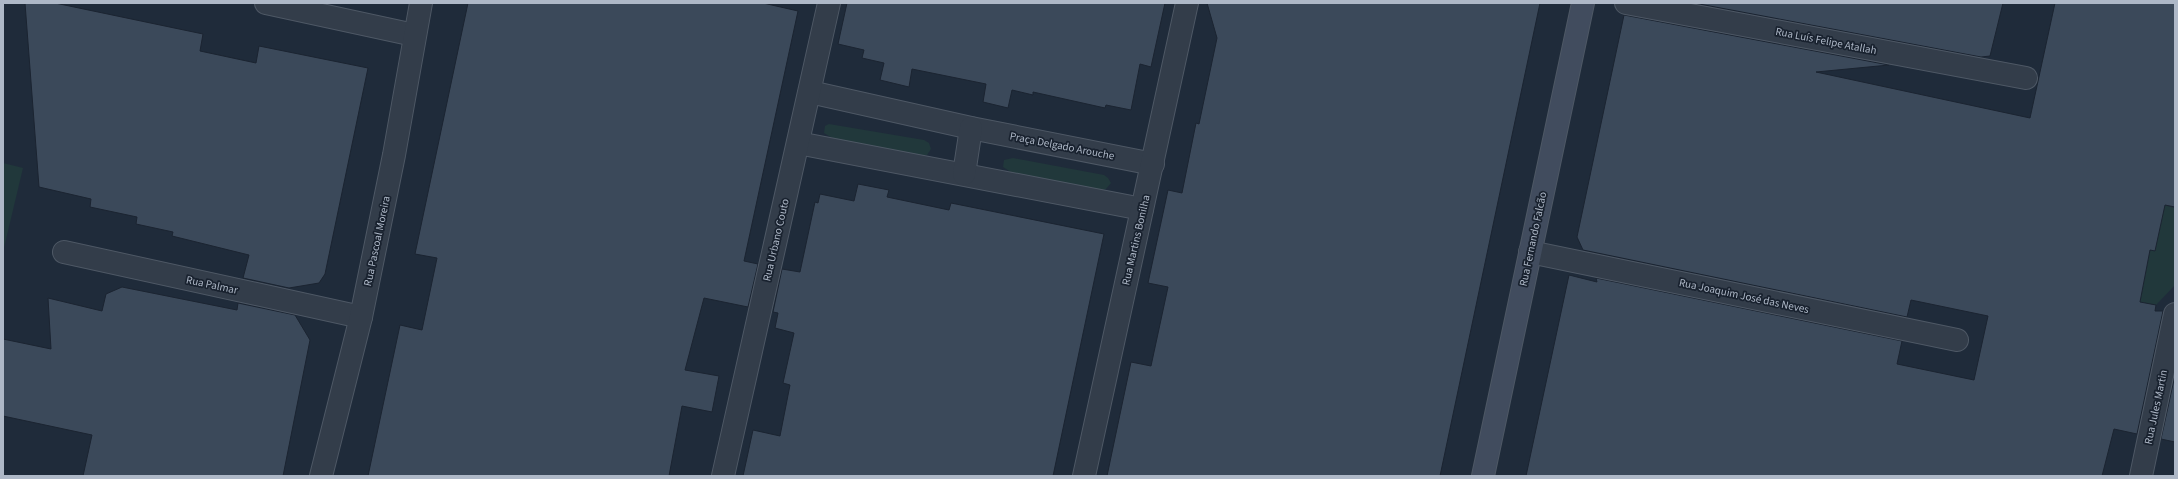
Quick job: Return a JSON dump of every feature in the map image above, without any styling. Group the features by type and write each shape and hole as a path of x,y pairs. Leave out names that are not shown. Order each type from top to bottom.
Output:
{"main road":[{"name":"Rua Fernando Falcão","path":"1483,476 1583,3"}],"street":[{"path":"266,3 414,35"},
{"name":"Rua Pascoal Moreira","path":"321,476 361,317 394,155 414,35 422,3"},
{"name":"Rua Urbano Couto","path":"723,476 829,3"},
{"name":"Rua Martins Bonilha","path":"1084,476 1187,3"},
{"name":"Rua Luís Felipe Atallah","path":"1626,3 2026,78"},
{"name":"Praça Delgado Arouche","path":"810,92 971,128 1153,164"},
{"path":"964,174 971,128"},
{"path":"798,142 1142,209"},
{"name":"Rua Palmar","path":"64,252 361,317"},
{"name":"Rua Joaquim José das Neves","path":"1530,252 1957,340"},
{"name":"Rua Jules Martin","path":"2141,476 2175,314"}],"green space":[{"path":"829,124 924,140 929,143 931,149 927,155 919,156 834,139 824,133 825,126"},
{"path":"1013,158 1104,175 1111,183 1106,189 1098,191 1014,174 1003,167 1004,160"},
{"path":"3,163 23,168 3,252"},
{"path":"2112,192 2175,208 2175,285 2156,305 2140,302 2081,235 2155,251 2160,226"}],"building":[{"path":"25,3 55,3 203,34 200,51 256,63 259,46 368,68 325,274 319,283 289,288 243,278 249,255 172,236 173,232 136,224 137,217 90,207 91,199 39,187"},
{"path":"468,3 763,3 798,11 744,261 758,264 748,307 704,298 685,370 719,376 712,412 682,406 669,476 368,476 400,325 422,330 437,258 415,254"},
{"path":"847,3 1165,3 1151,67 1140,64 1131,110 1106,105 1105,108 1033,92 1033,95 1012,90 1008,108 983,102 986,84 912,69 909,87 880,80 884,63 862,58 864,50 838,44"},
{"path":"1207,3 1540,3 1440,476 1107,476 1131,362 1151,366 1168,287 1148,283 1168,190 1182,193 1196,123 1199,124 1217,38"},
{"path":"1694,3 2003,3 1990,56 1981,57"},
{"path":"2055,3 2175,3 2175,207 2165,205 2155,251 2150,250 2140,302 2156,305 2155,311 2163,311 2137,434 2114,429 2102,476 1526,476 1569,275 1597,282 1596,278 1902,341 1897,364 1974,380 1988,316 1911,300 1907,317 1583,250 1577,237 1624,15 1889,65 1816,72 2030,118"},
{"path":"858,184 889,190 887,197 949,210 951,203 1104,234 1053,476 743,476 753,430 780,436 790,385 783,383 794,333 775,328 778,313 773,312 782,269 800,272 815,202 818,203 820,194 854,201"},
{"path":"122,287 237,310 238,303 295,315 310,340 283,476 83,476 92,435 3,416 3,339 51,349 48,298 102,311 106,294"},
{"path":"2175,375 2175,442 2161,439"}]}
